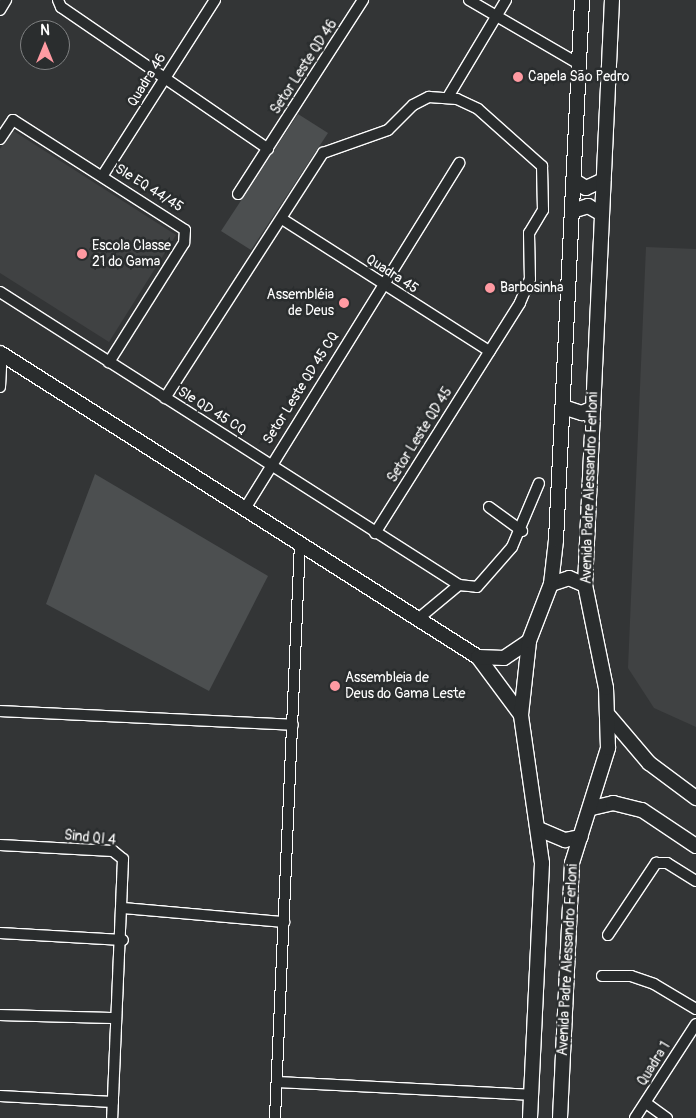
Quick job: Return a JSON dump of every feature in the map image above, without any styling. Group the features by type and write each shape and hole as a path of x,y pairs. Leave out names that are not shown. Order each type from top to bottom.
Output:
{"main road":[{"path":"530,1118 541,830 522,715 529,641 551,584 563,407 582,0"},
{"name":"Avenida Padre Alessandro Ferloni","path":"560,1118 572,862 592,808 608,748 609,716 585,585 612,0"},
{"path":"573,180 586,188 603,180"},
{"path":"572,211 588,206 602,214"},
{"path":"1,354 478,657 522,715"},
{"path":"563,407 574,412 593,408"},
{"path":"551,584 568,578 585,585"},
{"path":"478,657 504,658 529,641"},
{"path":"609,716 648,763 696,798"},
{"path":"592,808 613,803 642,810 696,846"},
{"path":"541,830 565,840 581,837"}],"street":[{"path":"0,10 6,0"},
{"name":"Quadra 46","path":"103,176 215,0"},
{"name":"Setor Leste QD 46","path":"238,194 363,0"},
{"path":"469,0 579,64"},
{"path":"165,398 323,153 388,130 413,105 429,97 448,97 497,18 506,0"},
{"path":"61,2 163,79 268,149"},
{"name":"Setor Leste QD 45","path":"375,533 526,292 529,233 543,210 544,174 534,154 478,109 448,97"},
{"name":"Sle EQ 44/45","path":"0,138 12,120 182,225 186,237 109,362"},
{"path":"382,284 458,163"},
{"name":"Quadra 45","path":"282,219 489,351"},
{"name":"Setor Leste QD 45 CQ","path":"246,508 269,464 382,284"},
{"name":"Sle QD 45 CQ","path":"0,292 269,464"},
{"path":"0,386 1,354"},
{"path":"269,464 459,585 477,587 486,581 522,531 539,483"},
{"path":"489,507 522,531"},
{"path":"276,1118 300,544"},
{"path":"418,619 459,585"},
{"path":"0,711 293,725"},
{"name":"Sind QI 4","path":"0,845 119,853 124,859 123,940 116,1018 112,1118"},
{"path":"608,935 656,863 667,863 696,881"},
{"path":"124,908 284,922"},
{"path":"0,933 123,940"},
{"path":"602,976 630,976 654,984 696,1009"},
{"path":"0,1015 116,1018"},
{"name":"Quadra 1","path":"636,1118 696,1024"},
{"path":"277,1082 531,1095"},
{"path":"0,1096 113,1102"},
{"path":"646,1103 667,1118"}],"shaded area":[{"path":"298,114 328,133 251,250 221,231"},
{"name":"Escola Classe 21 do Gama","path":"12,130 176,235 109,342 0,273 0,149"},
{"path":"646,247 696,249 696,727 654,708 628,668"},
{"path":"95,474 268,576 209,691 46,604"}],"place":[{"name":"Capela São Pedro","path":"518,77"},
{"name":"Escola Classe 21 do Gama","path":"82,254"},
{"name":"Barbosinha","path":"490,288"},
{"name":"Assembléia de Deus","path":"344,303"},
{"name":"Assembleia de Deus do Gama Leste","path":"335,686"}]}
